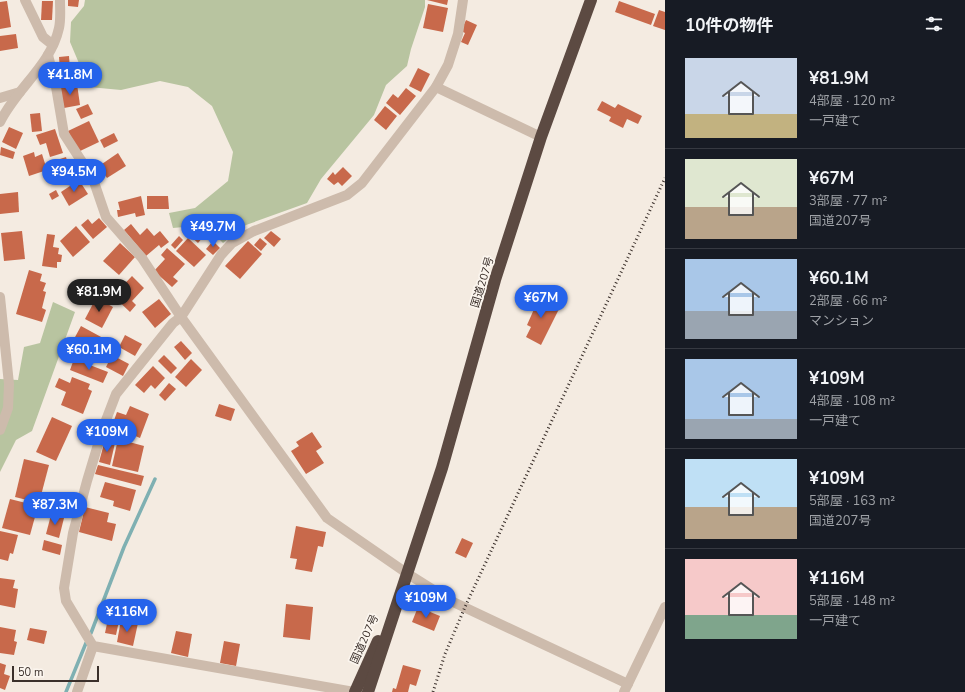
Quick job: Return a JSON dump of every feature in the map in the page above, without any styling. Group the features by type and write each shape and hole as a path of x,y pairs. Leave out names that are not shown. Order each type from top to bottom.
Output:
{"highway":[{"name":"国道207号","path":"368,692 442,468 495,280 541,137 591,0"},
{"name":"国道207号","path":"355,692 408,574"}],"street":[{"path":"25,0 50,50 64,134 93,179 106,217 142,258 181,317 327,518 408,574 451,601 626,688 665,607"},
{"path":"0,122 50,50 60,27 60,0"},
{"path":"355,692 93,646 66,601 64,588 73,533 85,489 116,394 174,323 181,317 221,255 232,243 254,230 347,195 362,183 436,87 448,65 458,34 463,0"},
{"path":"436,87 541,137"},
{"path":"0,98 20,92"},
{"path":"0,297 9,384 8,408 0,430"},
{"path":"77,692 93,646"}],"green space":[{"path":"85,0 425,0 425,7 407,66 386,85 374,115 321,179 307,203 246,225 223,243 205,225 173,228 169,213 195,208 228,181 233,152 212,106 188,87 160,81 121,90 89,87 70,42 71,22 84,6"},
{"path":"53,302 75,312 32,431 16,440 0,472 0,379 18,380 24,347 40,343"}],"building":[{"path":"68,0 79,0 78,7 68,6"},
{"path":"427,0 448,0 447,5"},
{"path":"7,1 11,27 0,29 0,2"},
{"path":"42,1 53,1 52,20 41,20"},
{"path":"619,1 655,14 651,25 615,12"},
{"path":"428,4 448,8 443,32 423,28"},
{"path":"659,10 665,12 665,30 653,26"},
{"path":"466,20 477,25 468,45 461,42 465,33 461,31"},
{"path":"16,34 18,48 0,51 0,36"},
{"path":"69,56 70,70 60,71 59,57"},
{"path":"418,68 430,74 421,92 409,86"},
{"path":"77,84 80,105 64,108 60,87"},
{"path":"406,88 416,96 400,115 386,103 393,94 398,98"},
{"path":"602,101 615,108 618,104 642,116 638,124 627,119 623,128 609,121 611,117 597,110"},
{"path":"88,104 93,114 81,119 76,109"},
{"path":"385,106 397,116 386,130 374,120"},
{"path":"40,113 42,131 32,132 30,114"},
{"path":"89,121 99,142 78,152 68,131"},
{"path":"9,127 23,133 16,149 2,142"},
{"path":"55,129 63,153 50,157 46,143 40,145 36,135"},
{"path":"114,133 118,141 104,148 100,140"},
{"path":"1,147 15,152 13,159 0,155"},
{"path":"34,152 35,157 42,154 47,170 29,176 23,156"},
{"path":"118,153 126,166 107,178 99,166"},
{"path":"66,157 71,175 57,179 51,162"},
{"path":"343,167 352,176 342,186 338,182 334,185 327,179 333,172 335,175"},
{"path":"79,180 88,194 69,206 61,192"},
{"path":"56,190 59,196 52,200 49,194"},
{"path":"18,192 19,212 0,214 0,194"},
{"path":"141,196 145,215 136,217 135,213 118,217 117,210 120,210 118,202"},
{"path":"147,196 168,196 169,209 147,209"},
{"path":"99,218 107,227 93,239 81,225 88,219 92,224"},
{"path":"131,224 140,235 147,228 154,236 160,231 169,242 161,248 159,245 146,256 124,230"},
{"path":"76,226 90,242 73,257 60,241"},
{"path":"194,229 203,237 198,243 189,235"},
{"path":"22,231 25,259 4,261 1,233"},
{"path":"271,231 281,239 274,247 264,238"},
{"path":"47,234 55,235 53,247 59,248 58,254 62,255 61,262 57,262 57,268 42,266"},
{"path":"179,236 183,240 175,249 171,245"},
{"path":"188,238 206,255 194,267 176,251"},
{"path":"260,238 267,244 261,251 254,245"},
{"path":"213,241 220,248 213,255 206,249"},
{"path":"248,241 262,254 240,279 225,266"},
{"path":"120,243 135,257 119,275 103,261"},
{"path":"167,248 185,264 173,277 178,281 172,287 154,271 165,259 161,255"},
{"path":"29,270 42,274 40,281 46,283 43,291 46,292 42,308 46,310 42,322 16,314"},
{"path":"132,276 144,288 132,301 136,305 130,312 113,296"},
{"path":"534,294 560,307 541,345 526,337 531,327 527,325 535,307 529,304"},
{"path":"96,298 113,307 102,328 85,319"},
{"path":"159,299 171,314 155,328 142,312"},
{"path":"81,326 103,338 97,348 93,347 87,359 68,350"},
{"path":"125,335 142,344 135,356 119,347"},
{"path":"181,341 192,353 185,360 174,347"},
{"path":"112,355 129,364 123,376 106,367"},
{"path":"164,355 177,368 171,374 158,361"},
{"path":"74,359 108,372 103,383 70,370"},
{"path":"191,359 202,370 186,387 175,377"},
{"path":"153,366 165,378 155,389 151,385 144,393 135,385"},
{"path":"72,377 90,384 88,389 92,391 83,414 61,405 66,392 55,387 59,378 70,383"},
{"path":"169,383 176,389 165,401 159,395"},
{"path":"219,404 235,409 231,421 215,416"},
{"path":"130,406 149,414 140,438 112,426 117,412 126,415"},
{"path":"52,417 72,426 56,461 36,452"},
{"path":"312,432 322,447 316,451 324,463 306,474 291,451 299,446 296,442"},
{"path":"118,439 144,446 138,472 112,466"},
{"path":"105,440 115,443 110,465 99,462"},
{"path":"24,459 49,465 39,503 15,497"},
{"path":"98,465 144,476 141,486 95,474"},
{"path":"105,482 136,490 130,511 113,506 114,501 100,497"},
{"path":"57,494 75,499 72,512 54,507"},
{"path":"10,499 38,506 30,535 2,528"},
{"path":"85,507 109,513 107,522 116,524 112,541 79,532"},
{"path":"51,515 64,518 59,538 46,534"},
{"path":"296,526 326,532 323,547 318,546 312,572 295,569 297,559 290,558"},
{"path":"0,531 18,535 13,554 10,553 8,561 0,559"},
{"path":"462,538 473,543 466,558 455,553"},
{"path":"44,540 62,545 60,555 42,550"},
{"path":"0,578 15,580 13,588 18,589 15,608 0,605"},
{"path":"286,604 313,607 310,640 283,637"},
{"path":"418,607 440,616 434,631 412,622"},
{"path":"108,619 119,621 116,635 105,633"},
{"path":"121,620 138,623 133,646 117,642"},
{"path":"0,627 16,630 14,641 17,642 14,655 0,653"},
{"path":"30,628 47,631 44,644 27,640"},
{"path":"176,631 192,634 188,657 171,653"},
{"path":"224,641 240,644 236,666 220,663"},
{"path":"0,663 6,665 4,674 10,676 5,690 0,688"},
{"path":"403,665 421,670 416,686 410,684 408,692 392,692 393,688 396,689"}],"waterway":[{"path":"91,633 124,547 155,479"},
{"path":"66,692 86,643"}],"railway":[{"path":"433,692 445,654 465,607 665,178"}]}
